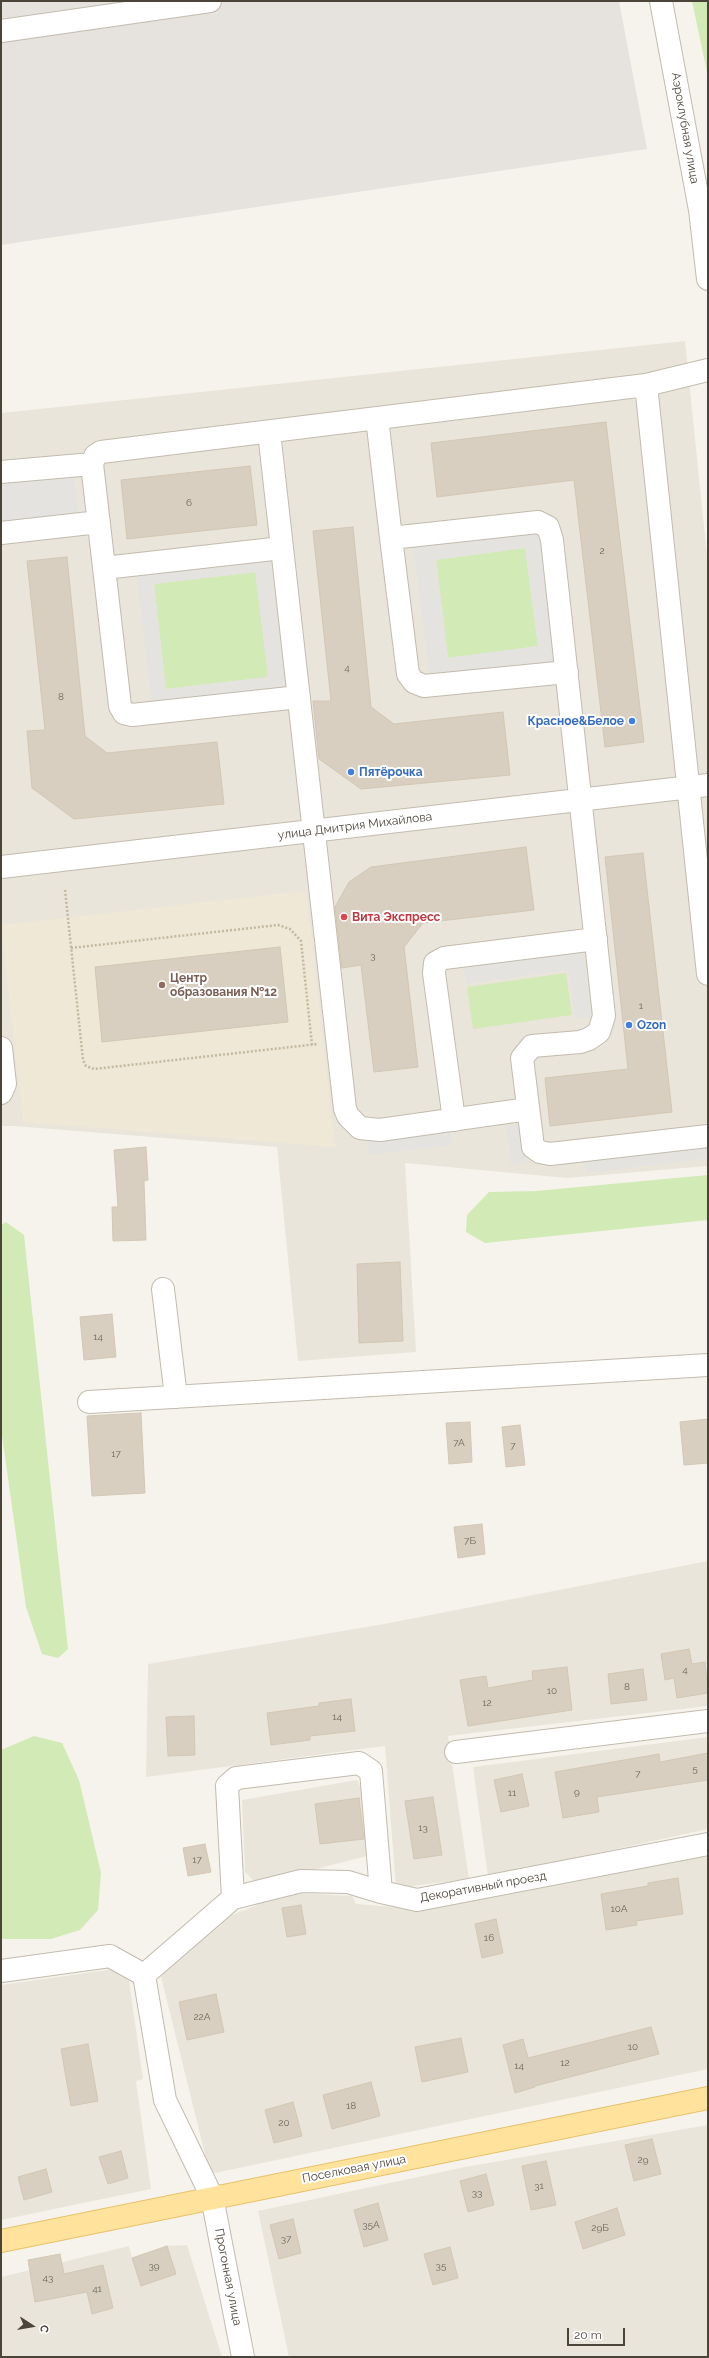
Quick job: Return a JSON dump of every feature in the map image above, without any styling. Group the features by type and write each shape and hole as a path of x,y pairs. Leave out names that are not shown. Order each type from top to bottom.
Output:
{"main road":[{"name":"Поселковая улица","path":"1,2241 212,2197 708,2098"}],"street":[{"path":"1,31 210,1"},
{"name":"Аэроклубная улица","path":"661,1 700,210 708,279"},
{"path":"299,697 132,715 124,713 120,706 92,464 95,456 101,452 646,385 708,370"},
{"path":"646,385 698,786 708,974"},
{"path":"377,418 408,674 414,682 424,686 567,672"},
{"path":"269,432 345,1109 352,1122 360,1128 380,1130 528,1109"},
{"path":"1,472 92,464"},
{"path":"1,533 99,522"},
{"path":"391,538 538,522 548,527 552,540 604,1016 599,1032 580,1042 532,1046 522,1058 533,1147 540,1152 550,1154 708,1136"},
{"path":"104,568 282,548"},
{"name":"улица Дмитрия Михайлова","path":"1,866 698,786"},
{"path":"454,1120 434,973 435,963 444,958 596,939"},
{"path":"1,1048 5,1084 1,1093"},
{"path":"163,1288 176,1397"},
{"path":"89,1402 708,1365"},
{"path":"456,1752 708,1722"},
{"path":"233,1898 227,1786 236,1778 359,1763 371,1771 381,1892"},
{"name":"Декоративный проезд","path":"144,1975 233,1898 301,1881 348,1882 381,1892 417,1900 708,1844"},
{"path":"1,1971 110,1956 144,1975"},
{"name":"Прогонная улица","path":"144,1975 165,2100 212,2197 243,2357"}],"path":[{"path":"64,890 83,1060 86,1066 94,1069 338,1042"},
{"path":"71,948 278,925 290,929 301,941 312,1045"}],"shaded area":[{"path":"1,1 619,1 647,149 1,245"},
{"path":"685,341 708,566 708,1166 567,1178 405,1163 416,1352 298,1361 277,1147 1,1126 1,413"},
{"path":"74,474 78,513 1,523 1,483"},
{"path":"541,530 557,664 430,680 413,545","holes":["525,548 538,646 448,658 436,560"]},
{"path":"270,554 286,691 152,707 136,570","holes":["255,572 268,677 166,689 154,584"]},
{"name":"Центр образования №12","path":"306,891 335,1147 23,1122 1,925"},
{"path":"583,948 592,1017 575,1019 568,970 466,984 463,965"},
{"path":"522,1124 527,1162 511,1165 506,1126"},
{"path":"450,1129 452,1145 369,1155 367,1139"},
{"path":"708,1142 708,1158 587,1173 584,1157"},
{"path":"708,1561 708,1706 448,1736 469,1879 396,1888 385,1746 146,1777 148,1664 384,1624"},
{"path":"708,1737 708,1829 488,1877 473,1767"},
{"path":"357,1780 364,1795 371,1855 257,1884 245,1872 242,1800"},
{"path":"708,1853 708,2069 210,2174 160,1973 212,1923 267,1901 297,1893 352,1896 356,1904 407,1908"},
{"path":"114,1969 129,1981 143,2079 136,2081 151,2189 1,2220 1,1985"},
{"path":"708,2125 708,2357 289,2357 258,2211 465,2167"},
{"path":"187,2245 222,2357 1,2357 1,2277 129,2246 132,2258 167,2246"}],"green space":[{"path":"692,1 708,1 708,77"},
{"path":"525,548 538,646 448,658 436,559"},
{"path":"256,572 268,677 166,689 154,584"},
{"path":"566,973 572,1015 473,1029 467,987"},
{"path":"708,1175 708,1220 485,1243 466,1232 467,1215 489,1192 536,1191"},
{"path":"6,1222 24,1235 68,1649 58,1658 42,1654 26,1607 1,1428 1,1225"},
{"path":"34,1736 62,1743 79,1780 101,1873 98,1910 80,1930 51,1939 1,1939 1,1750"}],"building":[{"path":"606,422 644,742 605,747 574,480 437,497 431,443"},
{"path":"250,466 257,525 127,539 121,480"},
{"path":"353,527 371,707 394,724 503,712 510,775 361,789 319,759 313,701 331,701 313,531"},
{"path":"67,557 85,736 107,753 217,742 224,804 74,819 32,788 27,731 45,730 27,561"},
{"path":"526,847 534,910 423,923 404,947 418,1067 374,1072 361,965 342,968 335,907 349,882 371,867"},
{"path":"643,853 672,1112 550,1126 545,1078 628,1069 605,857"},
{"path":"280,947 288,1022 102,1042 95,967"},
{"path":"146,1147 148,1180 144,1181 146,1240 113,1241 112,1207 118,1207 114,1150"},
{"path":"400,1262 403,1341 359,1343 357,1264"},
{"path":"112,1314 116,1357 84,1360 80,1317"},
{"path":"141,1413 145,1493 92,1496 87,1416"},
{"path":"708,1419 708,1463 684,1465 680,1422"},
{"path":"470,1422 472,1462 449,1464 446,1423"},
{"path":"520,1425 525,1465 506,1467 502,1427"},
{"path":"482,1524 485,1554 458,1558 454,1527"},
{"path":"689,1649 692,1664 705,1662 708,1693 677,1698 674,1678 665,1680 661,1654"},
{"path":"567,1667 572,1710 468,1726 460,1680 486,1676 488,1688 533,1680 532,1671"},
{"path":"643,1669 647,1700 611,1704 608,1674"},
{"path":"351,1699 355,1731 310,1736 310,1740 271,1745 267,1713 319,1706 319,1703"},
{"path":"194,1716 195,1755 168,1756 166,1717"},
{"path":"708,1753 708,1780 597,1797 599,1812 563,1818 555,1772 659,1754 660,1762"},
{"path":"522,1774 529,1806 501,1812 494,1780"},
{"path":"433,1797 442,1855 414,1859 405,1801"},
{"path":"359,1798 364,1839 320,1844 315,1804"},
{"path":"205,1844 211,1872 188,1876 183,1848"},
{"path":"678,1878 683,1914 636,1921 637,1925 606,1930 601,1894 648,1886 648,1883"},
{"path":"301,1905 306,1934 287,1937 282,1908"},
{"path":"496,1919 503,1953 482,1958 475,1924"},
{"path":"216,1994 224,2032 187,2040 179,2002"},
{"path":"651,2027 659,2054 535,2086 515,2093 503,2045 523,2039 528,2058"},
{"path":"461,2038 468,2072 422,2082 415,2047"},
{"path":"88,2044 98,2101 71,2106 61,2049"},
{"path":"371,2082 380,2116 332,2129 323,2095"},
{"path":"293,2102 302,2136 274,2143 265,2110"},
{"path":"652,2139 661,2174 634,2181 625,2145"},
{"path":"121,2151 128,2178 108,2184 99,2157"},
{"path":"546,2161 556,2205 531,2210 522,2166"},
{"path":"46,2169 52,2192 24,2200 18,2177"},
{"path":"486,2174 494,2205 468,2212 460,2181"},
{"path":"378,2203 388,2240 364,2247 354,2210"},
{"path":"617,2208 625,2235 583,2249 575,2222"},
{"path":"293,2219 301,2253 279,2259 270,2225"},
{"path":"167,2246 176,2274 141,2286 132,2258"},
{"path":"450,2247 458,2278 433,2285 424,2254"},
{"path":"60,2254 64,2274 103,2265 113,2308 92,2314 87,2292 35,2302 28,2260"}],"place":[{"name":"Красное&Белое","path":"632,721"},
{"name":"Пятёрочка","path":"351,772"},
{"name":"Вита Экспресс","path":"344,917"},
{"name":"Центр образования №12","path":"162,985"},
{"name":"Ozon","path":"629,1025"}]}
